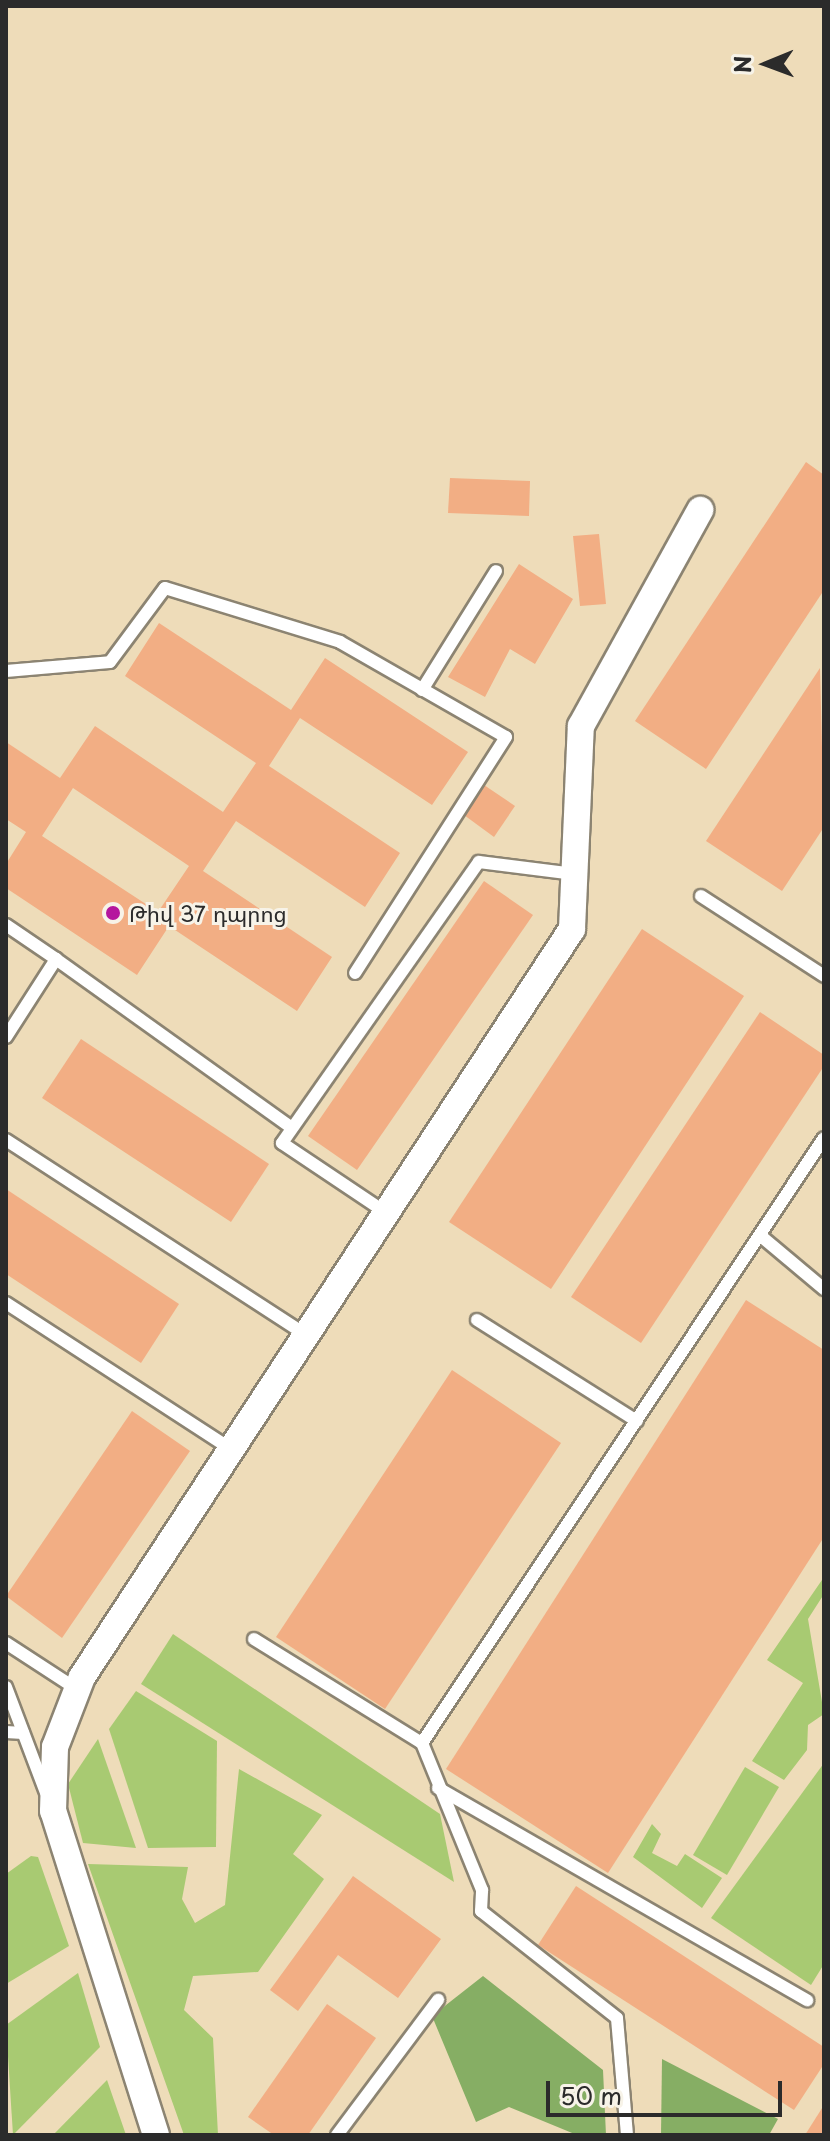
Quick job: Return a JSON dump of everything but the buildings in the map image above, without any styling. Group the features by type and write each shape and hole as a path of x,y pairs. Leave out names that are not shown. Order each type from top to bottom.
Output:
{"street":[{"path":"156,2135 53,1811 55,1747 75,1688 229,1448 572,929 581,726 700,510"}],"lane":[{"path":"422,690 496,571"},
{"path":"6,671 110,662 165,588 340,642 506,737 355,973"},
{"path":"385,1212 282,1143 479,862 575,874"},
{"path":"701,896 824,976"},
{"path":"6,925 292,1128"},
{"path":"6,1037 56,959"},
{"path":"422,1743 762,1237 824,1138"},
{"path":"6,1140 305,1334"},
{"path":"762,1237 824,1289"},
{"path":"6,1303 229,1448"},
{"path":"477,1320 637,1421"},
{"path":"254,1639 422,1743 482,1890 481,1911 617,2018 627,2135"},
{"path":"6,1643 75,1688"},
{"path":"6,1687 53,1811"},
{"path":"6,1732 23,1733"},
{"path":"438,1788 807,2000"},
{"path":"337,2135 438,2000"}],"green space":[{"path":"824,1577 824,1594 808,1619 824,1714 808,1725 807,1750 784,1780 752,1761 803,1683 767,1660"},
{"path":"173,1634 440,1814 454,1882 141,1684"},
{"path":"136,1691 217,1741 216,1847 148,1848 109,1729"},
{"path":"98,1739 136,1848 83,1843 68,1784"},
{"path":"824,1763 824,1964 811,1985 711,1918"},
{"path":"745,1767 779,1787 727,1875 693,1855"},
{"path":"239,1769 322,1815 293,1854 324,1879 258,1972 193,1976 184,2010 213,2038 218,2135 184,2135 88,1864 188,1867 182,1899 195,1923 225,1905"},
{"path":"652,1824 661,1834 652,1853 677,1866 685,1854 722,1878 702,1908 633,1857"},
{"path":"31,1856 38,1857 69,1946 6,1984 6,1874"},
{"path":"78,1973 100,2047 13,2135 6,2025"},
{"path":"483,1976 603,2070 606,2135 577,2135 509,2107 476,2122 432,2016"},
{"path":"662,2059 778,2119 769,2135 661,2135"},
{"path":"107,2080 126,2135 53,2135"}],"place":[{"name":"Թիվ 37 դպրոց","path":"113,913"}]}
